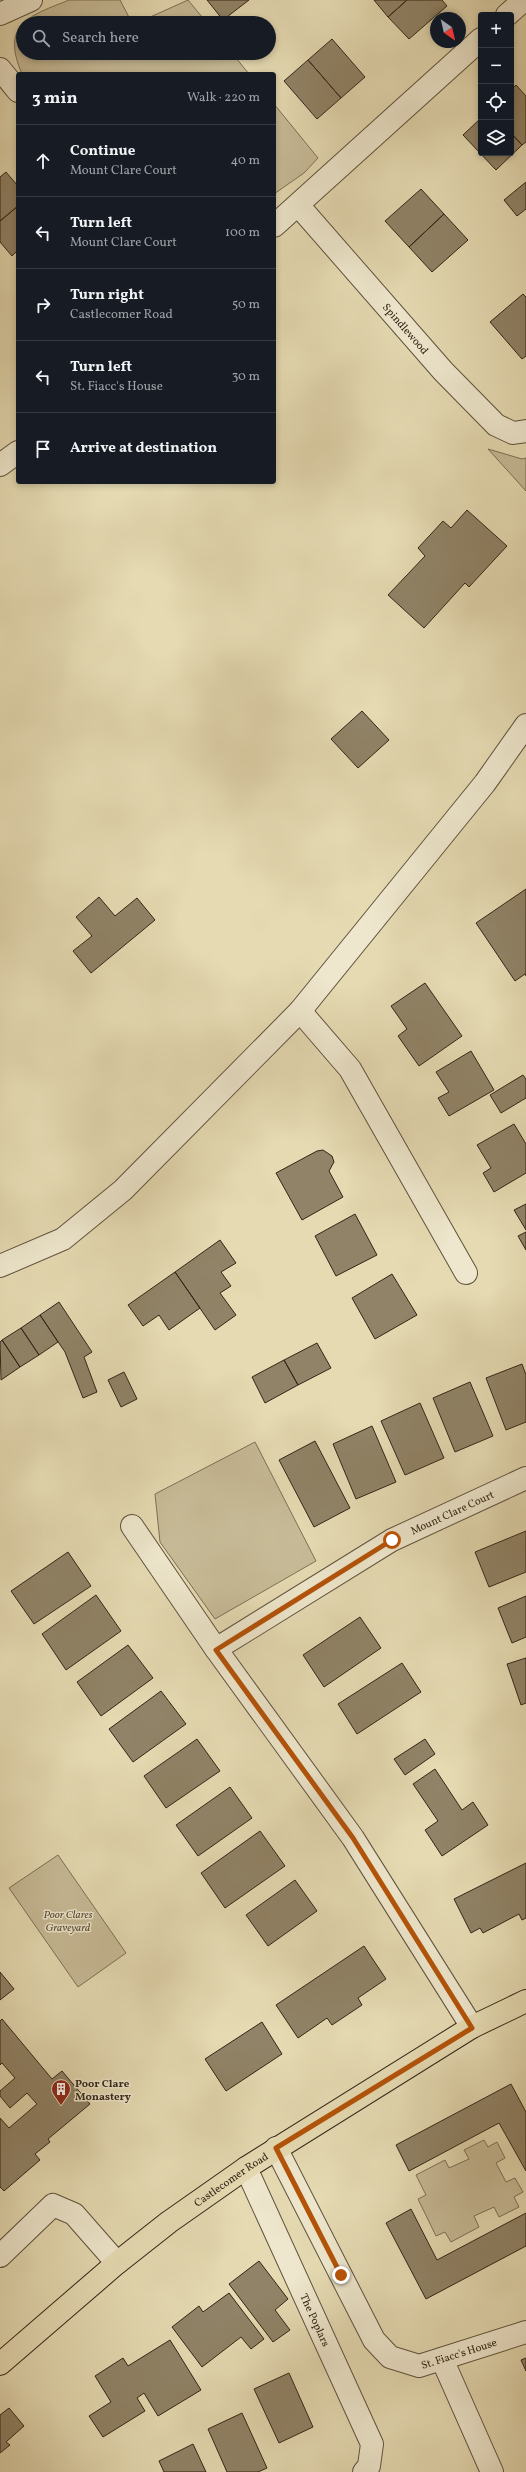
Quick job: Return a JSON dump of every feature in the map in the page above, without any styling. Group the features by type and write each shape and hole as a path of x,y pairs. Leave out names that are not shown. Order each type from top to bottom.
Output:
{"main road":[{"name":"Castlecomer Road","path":"0,2364 117,2263 169,2222 246,2168 276,2148 472,2028 526,2001"}],"street":[{"path":"0,14 31,0"},
{"path":"276,224 363,143 478,41"},
{"path":"0,70 16,89"},
{"name":"Spindlewood","path":"298,205 443,371 496,426 513,433 526,431"},
{"path":"0,465 16,453"},
{"path":"0,1266 63,1239 123,1190 300,1011 484,783 526,725"},
{"path":"300,1011 350,1069 466,1273"},
{"name":"Mount Clare Court","path":"216,1650 392,1540 526,1478"},
{"path":"132,1526 216,1650 353,1838 472,2028"},
{"name":"St. Fiacc's House","path":"276,2148 374,2340 390,2357 419,2366 526,2332"},
{"name":"The Poplars","path":"246,2168 372,2444 369,2466 364,2472"},
{"path":"1,2253 53,2205 74,2214 117,2263"},
{"path":"442,2359 492,2472"}],"green space":[{"path":"69,0 120,0 128,16 33,16"},
{"path":"188,0 201,16 153,16"},
{"path":"17,60 238,60 247,72 21,72"},
{"path":"276,106 318,158 304,173 276,193"},
{"path":"488,449 522,459 526,458 526,491"},
{"path":"255,1442 316,1561 215,1619 160,1542 155,1494"},
{"name":"Poor Clares Graveyard","path":"58,1855 126,1953 78,1987 9,1888"},
{"path":"484,2140 488,2147 497,2142 505,2158 496,2163 506,2182 515,2178 523,2192 514,2197 519,2207 499,2217 494,2207 474,2216 479,2227 451,2242 445,2232 436,2236 418,2199 426,2195 416,2175 445,2160 449,2168 469,2159 464,2150"}],"building":[{"path":"207,0 249,0 228,16 220,16"},
{"path":"374,0 407,0 388,17"},
{"path":"407,0 442,0 447,6 440,12 430,12 430,21 409,39 388,17"},
{"path":"332,39 365,77 341,98 308,60"},
{"path":"308,60 341,98 317,119 284,81"},
{"path":"516,85 526,96 526,142 522,145 514,136 514,87"},
{"path":"478,121 478,151 463,135"},
{"path":"514,136 522,145 514,153"},
{"path":"483,156 511,156 496,170"},
{"path":"6,172 16,184 16,208 0,221 0,177"},
{"path":"526,182 526,209 517,216 504,200"},
{"path":"421,189 444,214 409,247 385,221"},
{"path":"16,208 16,252 12,256 0,242 0,221"},
{"path":"444,214 468,240 432,272 409,247"},
{"path":"523,294 526,297 526,356 522,359 490,322"},
{"path":"467,510 507,546 469,587 465,583 424,628 388,595 425,556 418,548 443,521 451,528"},
{"path":"362,711 389,740 358,768 331,739"},
{"path":"526,889 526,976 525,974 515,981 476,923"},
{"path":"99,897 115,916 137,898 155,920 91,973 73,951 92,936 76,917"},
{"path":"425,983 462,1036 419,1066 398,1036 407,1029 391,1006"},
{"path":"471,1051 494,1090 449,1116 438,1098 449,1092 436,1072"},
{"path":"523,1075 526,1079 526,1098 501,1113 490,1095"},
{"path":"514,1124 526,1144 526,1173 494,1192 483,1173 491,1168 477,1145"},
{"path":"323,1150 332,1156 334,1162 329,1171 343,1197 302,1220 276,1173 317,1151"},
{"path":"526,1204 526,1230 514,1210"},
{"path":"355,1214 377,1255 336,1276 315,1236"},
{"path":"526,1232 526,1250 518,1236"},
{"path":"220,1240 236,1263 221,1272 231,1286 220,1293 236,1315 215,1330 175,1272"},
{"path":"175,1272 200,1308 169,1330 159,1315 143,1326 128,1305"},
{"path":"392,1274 417,1315 375,1339 352,1298"},
{"path":"59,1302 92,1352 84,1357 97,1392 83,1398 65,1352 40,1315"},
{"path":"40,1315 58,1342 39,1355 21,1328"},
{"path":"21,1328 39,1355 20,1367 2,1340"},
{"path":"2,1340 20,1367 1,1380 0,1342"},
{"path":"317,1343 331,1368 298,1385 284,1360"},
{"path":"284,1360 298,1385 265,1403 252,1377"},
{"path":"522,1364 526,1375 526,1422 506,1430 486,1378"},
{"path":"124,1372 137,1399 121,1407 108,1380"},
{"path":"470,1382 493,1436 455,1452 433,1398"},
{"path":"420,1403 444,1458 405,1475 381,1421"},
{"path":"372,1426 396,1482 356,1499 333,1444"},
{"path":"315,1441 350,1508 314,1527 279,1460"},
{"path":"526,1531 526,1572 489,1587 475,1552"},
{"path":"68,1552 91,1586 34,1624 11,1591"},
{"path":"96,1595 121,1631 66,1670 42,1634"},
{"path":"526,1596 526,1637 512,1643 498,1608"},
{"path":"360,1617 381,1648 324,1687 303,1655"},
{"path":"128,1645 153,1678 101,1716 77,1682"},
{"path":"526,1658 526,1703 521,1705 507,1664"},
{"path":"402,1663 421,1692 357,1734 338,1704"},
{"path":"161,1691 186,1724 133,1762 109,1729"},
{"path":"197,1739 220,1771 166,1808 144,1776"},
{"path":"425,1739 435,1754 405,1775 394,1759"},
{"path":"435,1769 462,1810 473,1802 488,1825 442,1856 425,1830 438,1821 413,1784"},
{"path":"230,1787 252,1818 198,1856 176,1825"},
{"path":"260,1831 285,1866 225,1908 201,1873"},
{"path":"526,1863 526,1918 522,1920 519,1914 483,1933 480,1928 471,1933 454,1899"},
{"path":"295,1880 317,1911 268,1946 246,1915"},
{"path":"364,1946 386,1979 358,1998 362,2005 332,2025 327,2018 298,2038 276,2005"},
{"path":"0,1972 14,1989 0,2000"},
{"name":"Poor Clare Monastery","path":"2,2019 52,2079 62,2071 90,2104 48,2139 50,2142 35,2154 40,2160 4,2191 0,2187 0,2118 9,2128 37,2104 27,2093 10,2108 0,2096 0,2091 15,2078 2,2063 0,2065 0,2021"},
{"path":"262,2022 282,2054 226,2091 205,2059"},
{"path":"511,2084 526,2112 526,2171 499,2123 409,2171 396,2145"},
{"path":"411,2209 437,2260 526,2213 526,2246 426,2299 386,2223"},
{"path":"259,2261 288,2299 275,2310 290,2330 273,2342 229,2284"},
{"path":"229,2293 264,2339 251,2349 241,2337 202,2367 172,2327 199,2306 203,2312"},
{"path":"170,2340 201,2390 158,2416 144,2393 137,2398 145,2411 103,2437 89,2416 111,2402 95,2376 123,2358 128,2366"},
{"path":"526,2358 526,2371 521,2360"},
{"path":"289,2373 313,2427 279,2443 254,2389"},
{"path":"9,2408 24,2426 6,2442 10,2445 0,2453 0,2415"},
{"path":"242,2413 267,2468 258,2472 227,2472 208,2429"},
{"path":"193,2444 206,2472 164,2472 159,2461"}],"place":[{"name":"Poor Clare Monastery","path":"61,2106"}],"route":[{"path":"341,2275 276,2148 472,2028 353,1838 216,1650 392,1540"}]}
